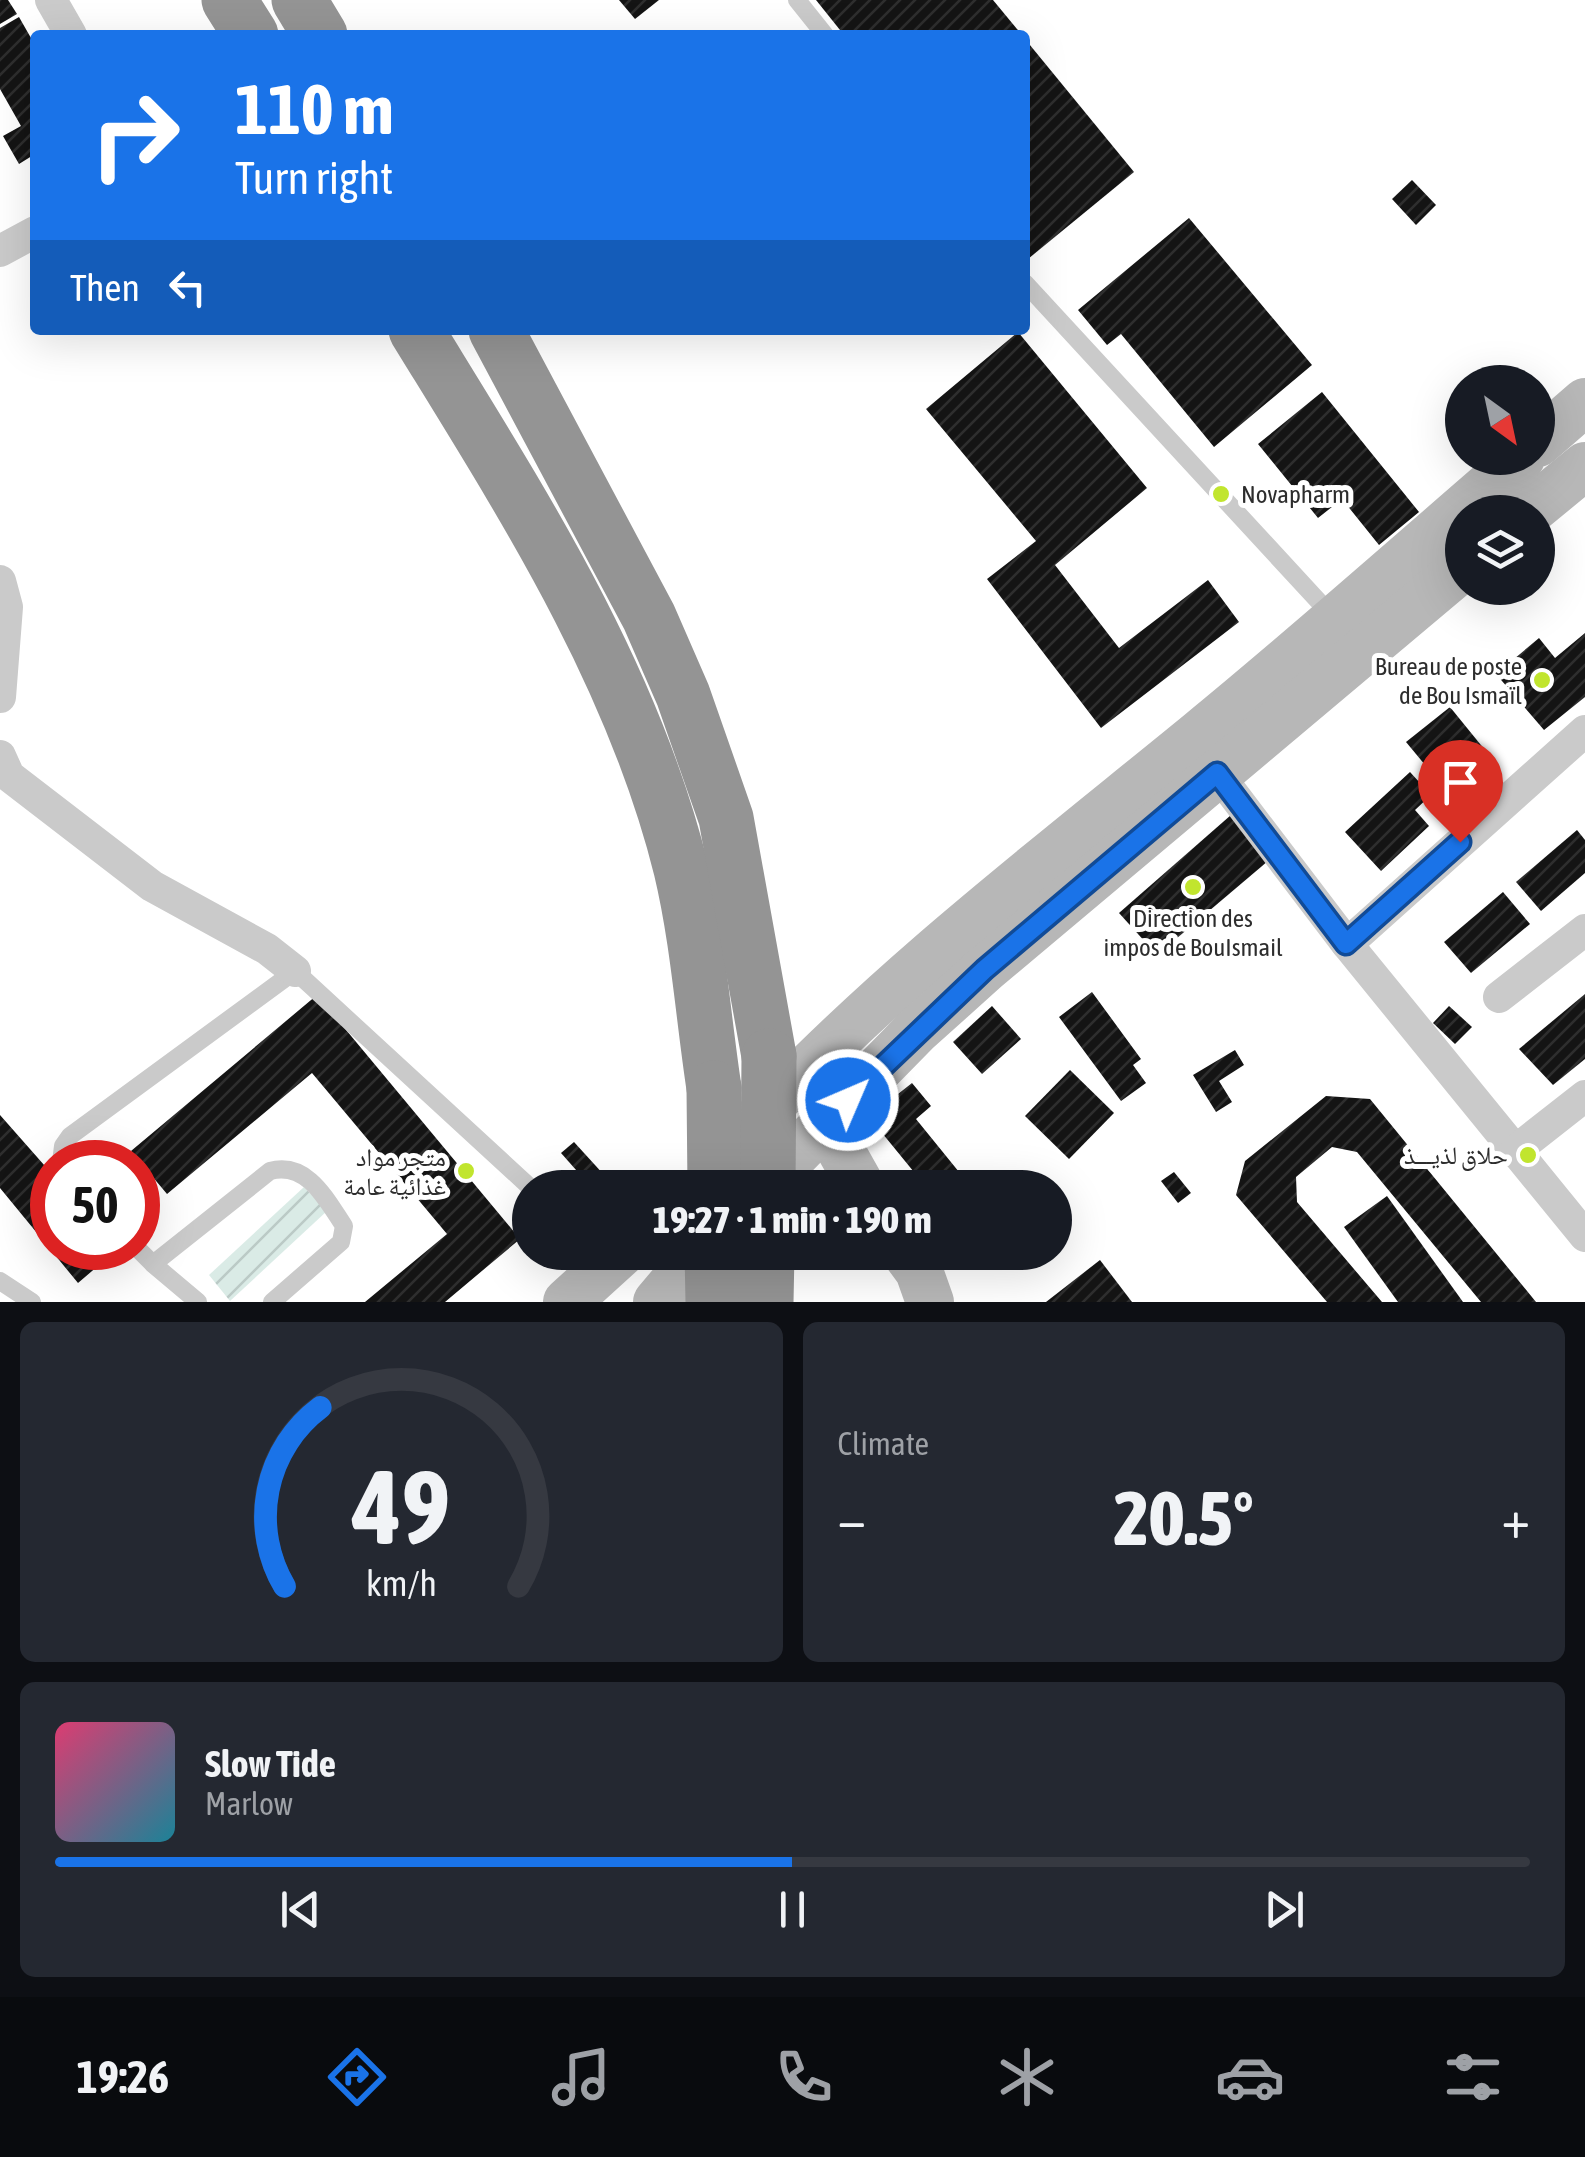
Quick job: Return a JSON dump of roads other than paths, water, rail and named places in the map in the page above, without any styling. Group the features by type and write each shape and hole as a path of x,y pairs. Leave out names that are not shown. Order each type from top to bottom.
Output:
{"highway":[{"path":"229,0 248,30"},
{"path":"299,0 317,30"},
{"path":"419,335 552,554 604,657 658,795 680,866 714,1088 715,1170"},
{"path":"499,335 649,617 683,694 726,818 769,1056 766,1170"},
{"path":"712,1270 713,1302"},
{"path":"766,1302 767,1270"}],"main road":[{"path":"1555,429 1585,402"},
{"path":"709,1170 830,1042 954,931 1501,475"},
{"path":"781,1170 825,1122 985,969 1445,582"},
{"path":"825,1122 852,1170"},
{"path":"566,1302 598,1270"},
{"path":"657,1302 684,1270"},
{"path":"917,1270 930,1302"}],"street":[{"path":"51,0 68,30"},
{"path":"2,246 30,234"},
{"path":"0,581 7,607 0,697"},
{"path":"1346,944 1581,742"},
{"path":"0,756 8,776 152,886 267,949 295,971"},
{"path":"1217,773 1346,944 1585,1236"},
{"path":"1499,997 1585,930"},
{"path":"1515,1150 1585,1096"}],"lane":[{"path":"797,0 821,30"},
{"path":"1030,288 1334,618"},
{"path":"67,1140 295,971 512,1171"},
{"path":"160,1258 270,1171 285,1167 301,1173 322,1191 344,1226 341,1242 272,1302"},
{"path":"160,1270 198,1302"},
{"path":"0,1280 32,1302"}],"place":[{"name":"Novapharm","path":"1221,494"},
{"name":"Bureau de poste de Bou Ismaïl","path":"1542,680"},
{"name":"Direction des impos de BouIsmail","path":"1193,887"},
{"name":"حلاق لذيـــذ","path":"1528,1155"},
{"name":"متجر مواد غذائية عامة","path":"466,1171"}]}
